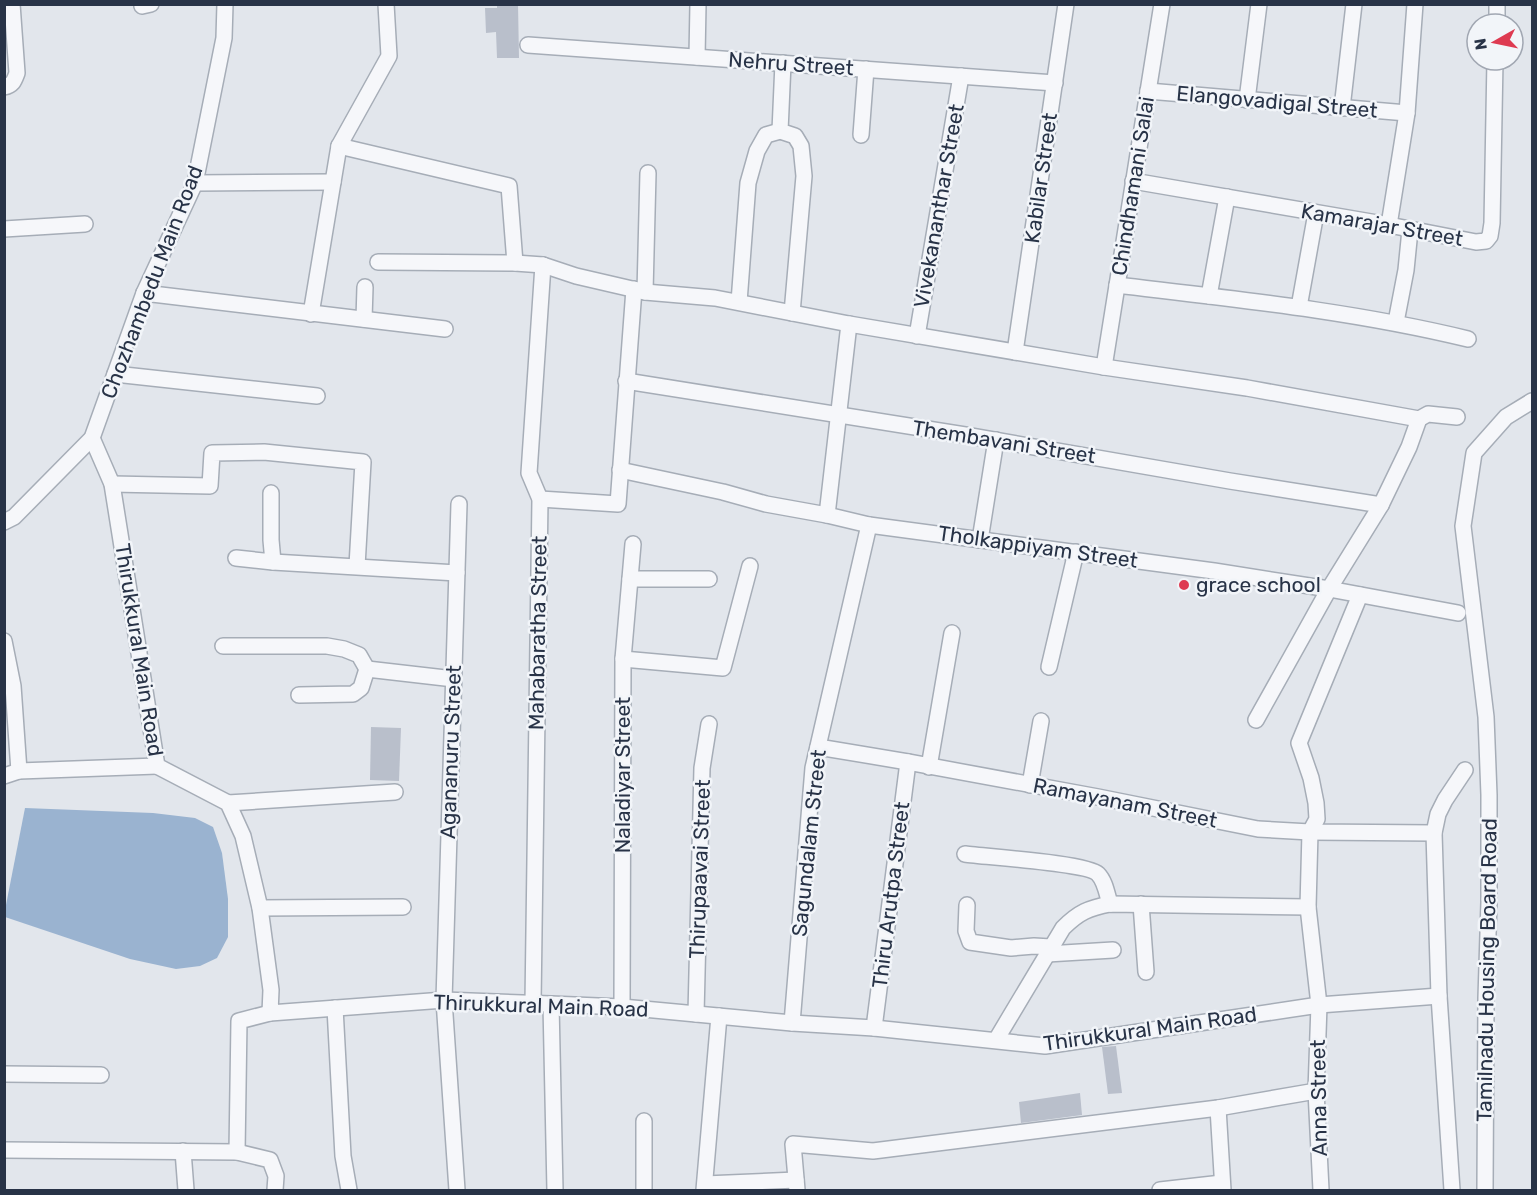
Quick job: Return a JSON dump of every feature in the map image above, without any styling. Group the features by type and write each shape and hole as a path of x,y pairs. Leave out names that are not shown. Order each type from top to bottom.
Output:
{"street":[{"path":"4,87 14,83 17,73 12,4"},
{"name":"Chozhambedu Main Road","path":"4,522 14,517 92,438 144,293 195,183 224,38 225,4"},
{"path":"311,314 339,146 389,56 386,4"},
{"path":"697,57 698,4"},
{"name":"Kabilar Street","path":"1016,352 1066,4"},
{"name":"Chindhamani Salai","path":"1104,367 1162,4"},
{"path":"1247,100 1259,4"},
{"path":"1342,108 1354,4"},
{"path":"1389,225 1407,113 1415,4"},
{"name":"Nehru Street","path":"528,45 1055,83"},
{"path":"780,131 783,63"},
{"path":"861,135 866,69"},
{"name":"Kamarajar Street","path":"1133,181 1481,243 1490,236 1492,223 1495,72"},
{"name":"Vivekananthar Street","path":"917,336 961,76"},
{"name":"Elangovadigal Street","path":"1148,91 1407,113"},
{"path":"739,302 748,183 757,151 766,135 780,131 795,136 801,146 804,176 792,313"},
{"path":"339,146 509,186 515,263"},
{"path":"540,500 618,504 626,381 639,290 648,173"},
{"path":"195,183 333,182"},
{"path":"1209,296 1227,197"},
{"path":"1299,308 1316,213"},
{"path":"4,229 85,224"},
{"path":"1396,322 1406,270 1410,230"},
{"path":"378,262 543,265 576,276 639,290 715,298 917,336 1247,388 1419,419 1428,414 1457,417"},
{"name":"Mahabaratha Street","path":"533,1003 540,500 529,473 543,265"},
{"path":"1117,285 1396,322 1468,339"},
{"path":"364,319 365,287"},
{"path":"144,293 445,329"},
{"path":"827,515 849,324"},
{"path":"115,374 317,396"},
{"name":"Thembavani Street","path":"626,381 839,414 1381,506"},
{"name":"Tamilnadu Housing Board Road","path":"1485,1191 1489,795 1486,717 1463,526 1474,453 1506,417 1533,401"},
{"path":"1256,720 1329,589 1381,506 1409,447 1419,419"},
{"name":"Thirukkural Main Road","path":"92,438 112,484 158,766 228,802"},
{"path":"980,540 996,440"},
{"path":"112,484 210,486 212,453 264,452 363,462 357,566"},
{"name":"Tholkappiyam Street","path":"620,470 869,525 1329,589 1458,613"},
{"path":"271,493 273,562"},
{"name":"Agananuru Street","path":"457,1191 444,1000 459,504"},
{"name":"Sagundalam Street","path":"792,1023 813,768 869,525"},
{"name":"Naladiyar Street","path":"622,1007 623,659 633,544"},
{"path":"1049,666 1076,552"},
{"path":"236,558 457,573"},
{"path":"623,659 723,668 750,566"},
{"path":"630,579 709,579"},
{"name":"Anna Street","path":"1321,1191 1316,1091 1319,1005 1308,908 1311,832 1317,819 1311,778 1299,743 1360,595"},
{"path":"928,766 952,633"},
{"path":"4,641 13,686 12,773 158,766"},
{"path":"223,646 327,646 359,655 367,669 361,688 353,694 298,695"},
{"path":"367,669 453,679"},
{"path":"1030,785 1041,721"},
{"name":"Thirupaavai Street","path":"696,1014 702,768 709,724"},
{"name":"Ramayanam Street","path":"818,747 1098,797 1258,830 1434,833"},
{"name":"Thiru Arutpa Street","path":"874,1028 908,762"},
{"path":"1452,1191 1439,996 1434,833 1444,800 1465,770"},
{"path":"270,1013 271,990 260,908 243,836 228,802 395,792"},
{"path":"965,854 1077,866 1096,872 1102,879 1110,904"},
{"path":"996,1040 1063,927 1076,915 1092,907 1110,904 1141,904 1308,908"},
{"path":"1141,904 1146,972"},
{"path":"967,905 966,931 970,942 1011,948 1034,946 1049,950 1113,950"},
{"path":"260,908 403,907"},
{"name":"Thirukkural Main Road","path":"237,1152 239,1021 270,1013 444,1000 533,1003 622,1007 792,1023 874,1028 1045,1046 1319,1005 1439,996"},
{"path":"551,1004 555,1191"},
{"path":"335,1008 343,1156 349,1191"},
{"path":"719,1016 705,1187 796,1185 793,1144 873,1151 1218,1108 1316,1091"},
{"path":"4,1074 101,1075"},
{"path":"1160,1191 1222,1187 1218,1108"},
{"path":"644,1121 644,1191"},
{"path":"4,1150 237,1152 270,1160 276,1176 276,1191"},
{"path":"183,1151 186,1191"}],"water":[{"path":"25,808 153,813 195,818 213,827 222,853 228,899 228,937 217,958 200,966 176,969 130,959 5,917"}],"building":[{"path":"497,4 518,4 519,58 497,58 496,32 486,33 485,8 497,8"},
{"path":"371,727 401,728 399,781 370,780"},
{"path":"1116,1046 1122,1093 1108,1094 1102,1047"},
{"path":"1080,1093 1082,1115 1021,1123 1019,1102"}],"place":[{"name":"grace school","path":"1184,585"}]}
